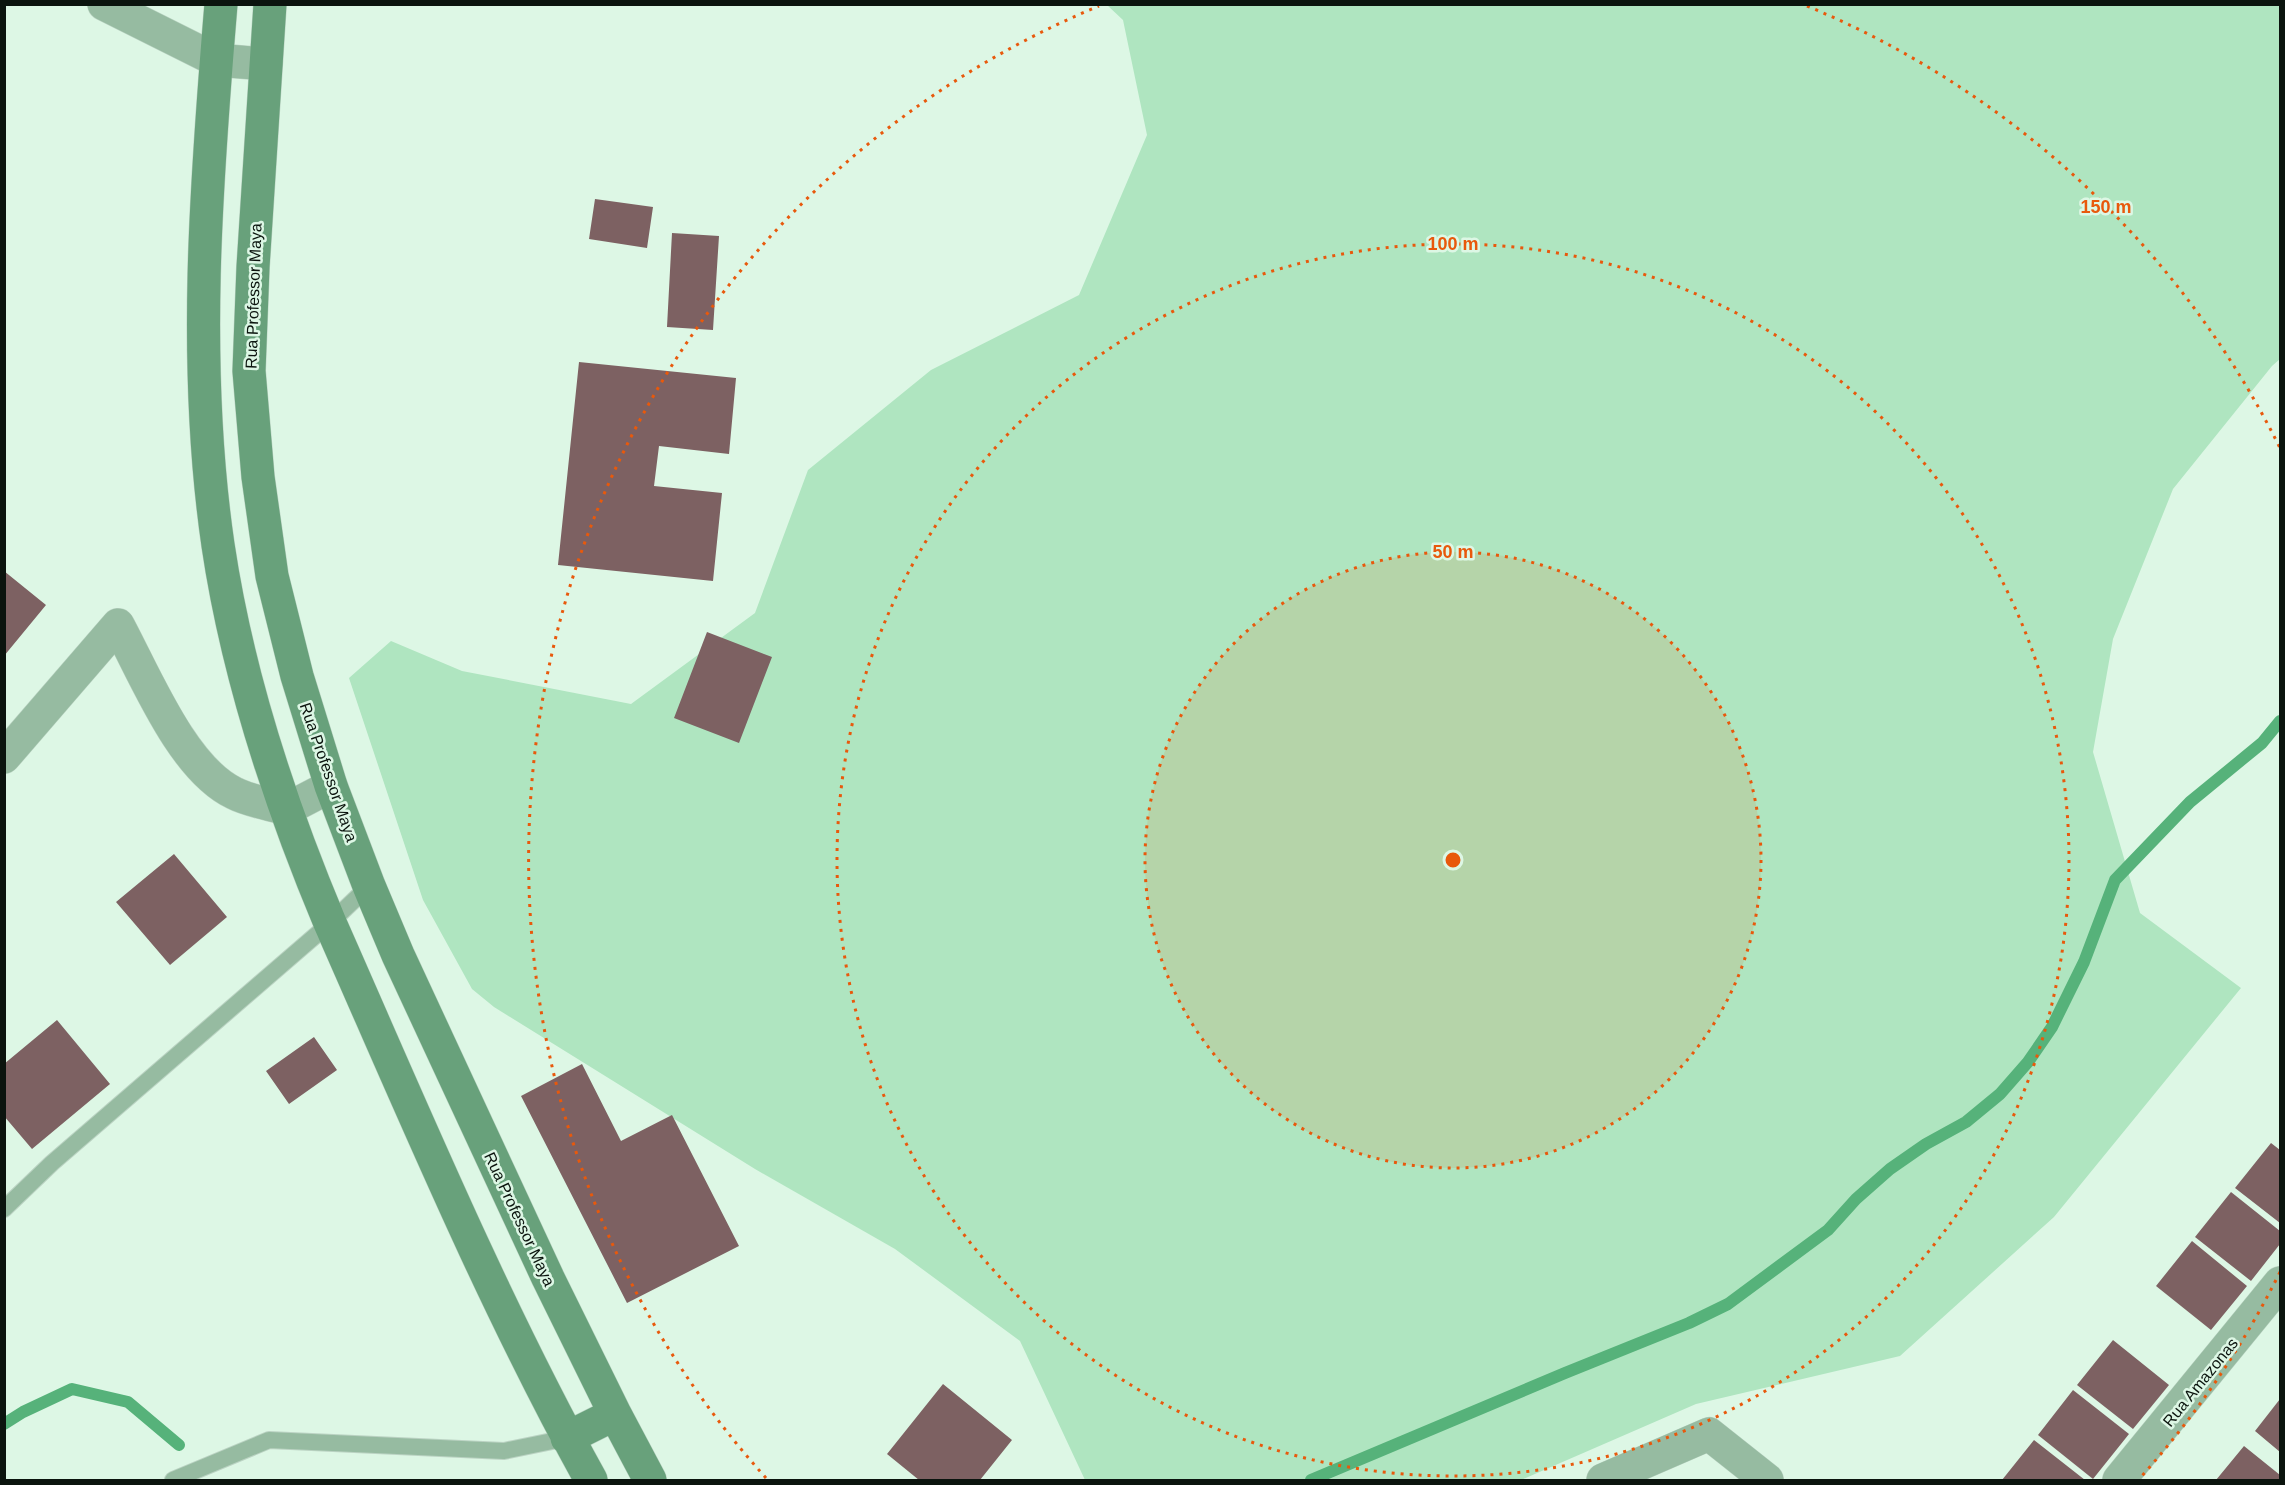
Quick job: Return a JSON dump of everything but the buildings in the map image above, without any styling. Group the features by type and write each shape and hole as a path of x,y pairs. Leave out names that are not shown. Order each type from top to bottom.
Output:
{"main road":[{"path":"221,4 206,246 204,338 207,439 218,545 236,636 260,728 307,868 330,923 480,1260 567,1438 591,1480"},
{"name":"Rua Professor Maya","path":"270,4 253,267 249,371 258,477 272,576 297,676 331,786 369,886 488,1152 615,1414 651,1480"},
{"path":"567,1438 615,1414"}],"street":[{"path":"104,4 216,60 266,64"},
{"path":"4,757 118,625 180,742 201,770 233,793 287,809 331,786"},
{"name":"Rua Amazonas","path":"2119,1480 2280,1283"},
{"path":"1603,1480 1709,1434 1767,1480"}],"lane":[{"path":"4,1209 52,1163 330,923 369,886"},
{"path":"173,1480 269,1440 504,1451 567,1438"}],"green space":[{"path":"1107,5 2280,5 2280,359 2173,489 2113,639 2093,752 2140,913 2241,988 2054,1217 1900,1356 1696,1404 1521,1480 1085,1480 1020,1341 895,1249 755,1169 494,1007 472,989 423,900 349,678 391,641 462,671 631,704 755,613 808,470 931,370 1079,295 1147,135 1123,20"}],"waterway":[{"path":"1311,1480 1689,1323 1728,1304 1828,1230 1856,1199 1890,1169 1926,1144 1966,1122 2000,1094 2028,1062 2052,1027 2084,962 2115,880 2190,802 2262,743 2280,721"},
{"path":"4,1424 23,1412 72,1389 128,1402 179,1445"}]}
